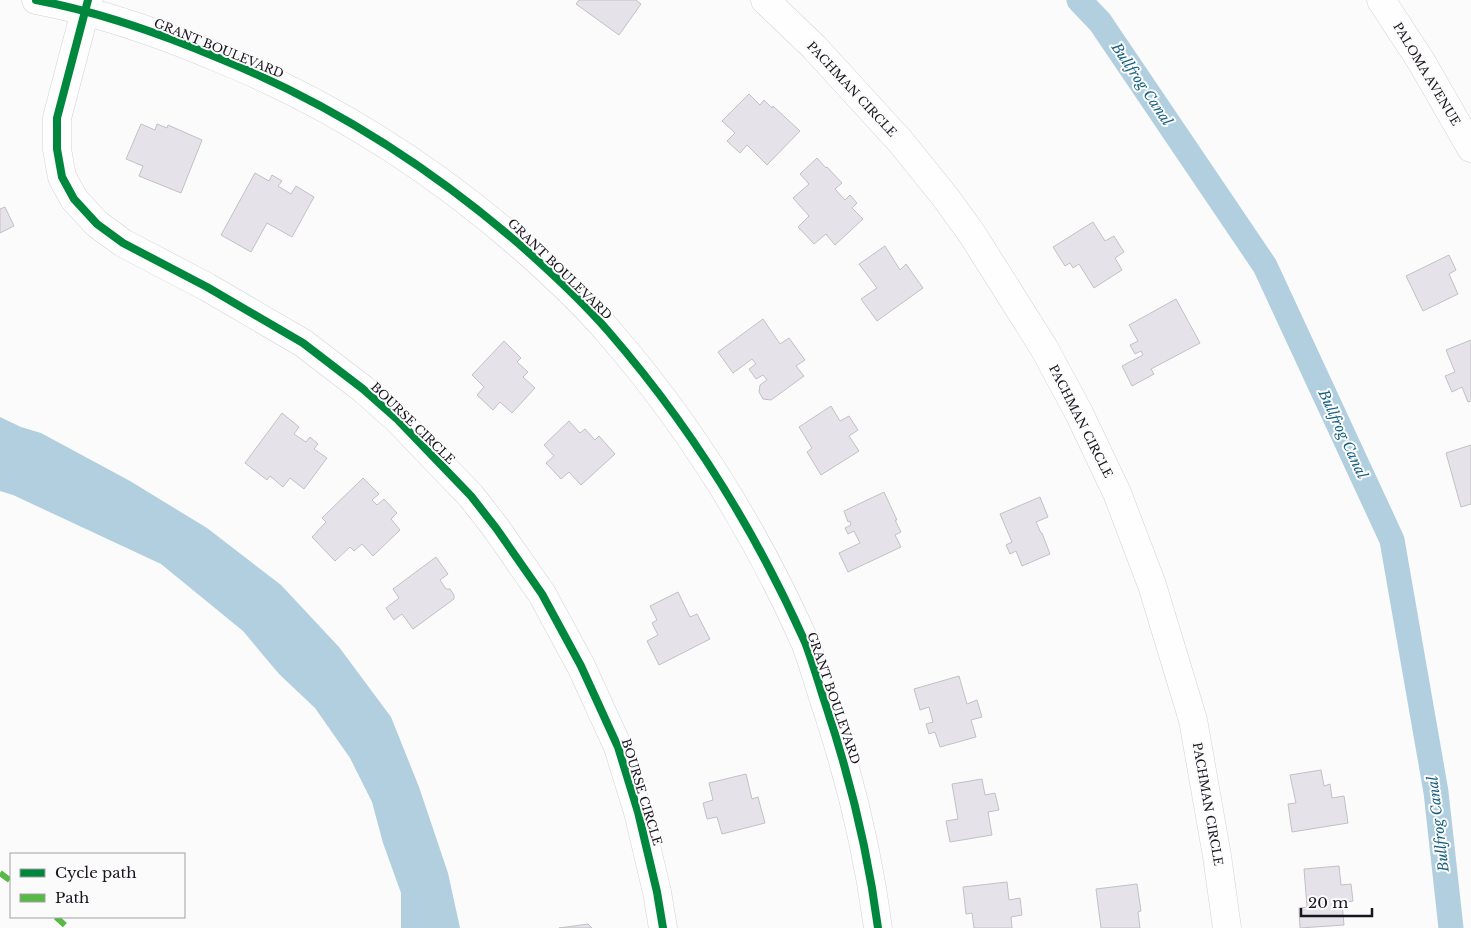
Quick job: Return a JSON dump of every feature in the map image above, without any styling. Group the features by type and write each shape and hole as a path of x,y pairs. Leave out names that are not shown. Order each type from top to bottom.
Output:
{"street":[{"name":"GRANT BOULEVARD","path":"36,0 60,5 86,6 233,63 282,85 348,120 426,170 496,223 548,270 607,330 662,397 707,461 758,546 806,645 844,760 862,831 878,928"},
{"name":"PACHMAN CIRCLE","path":"764,0 814,47 900,140 946,198 972,234 1044,348 1079,413 1117,493 1152,585 1193,720 1217,856 1227,928"},
{"name":"PALOMA AVENUE","path":"1381,0 1421,61 1471,148"},
{"name":"BOURSE CIRCLE","path":"86,6 57,118 56,148 62,177 74,199 97,224 123,243 207,287 304,343 363,389 397,419 471,496 542,594 581,666 614,738 638,812 658,892 664,928"}],"water":[{"path":"0,417 21,427 41,433 130,481 207,528 281,585 339,647 391,717 419,787 448,873 460,928 401,928 401,893 383,843 372,802 350,758 315,708 279,674 243,631 161,564 13,495 0,491"}],"building":[{"path":"579,0 636,0 641,4 619,35 576,4"},
{"path":"749,94 760,105 764,100 772,108 773,106 800,131 767,165 747,145 740,153 727,141 735,133 722,121"},
{"path":"141,124 155,130 157,124 167,128 168,125 202,140 181,193 139,176 143,166 126,159"},
{"path":"817,158 842,183 835,189 845,200 850,195 857,203 852,208 863,219 835,245 826,234 814,244 798,227 809,216 793,198 809,184 800,174"},
{"path":"255,173 269,181 272,175 282,181 278,186 291,194 296,186 314,197 292,237 267,223 251,252 221,235"},
{"path":"5,207 14,226 0,233 0,209"},
{"path":"1093,222 1105,241 1114,236 1124,252 1115,258 1122,270 1094,288 1079,264 1073,268 1070,263 1065,266 1053,247"},
{"path":"885,246 900,270 906,264 923,288 877,321 861,299 877,288 859,264"},
{"path":"1449,255 1456,270 1449,274 1458,294 1423,311 1406,276"},
{"path":"1176,299 1200,343 1151,369 1154,374 1132,386 1122,366 1143,355 1141,351 1135,354 1130,345 1138,341 1129,325"},
{"path":"763,319 780,344 789,338 805,360 796,366 804,376 771,400 763,399 759,392 760,385 767,380 763,375 756,379 749,369 756,364 752,359 733,373 718,352"},
{"path":"1471,340 1471,401 1468,402 1462,387 1452,392 1445,376 1455,372 1446,350"},
{"path":"504,341 521,358 517,362 528,372 523,377 535,388 512,413 500,402 493,410 477,395 484,387 472,375"},
{"path":"831,406 840,421 849,416 858,430 849,436 859,451 821,475 807,452 812,448 799,427"},
{"path":"282,413 299,427 294,434 306,442 310,437 318,444 314,449 327,458 304,489 290,478 283,487 270,476 267,480 245,463"},
{"path":"569,421 580,433 585,429 595,440 599,436 615,454 581,485 569,472 561,479 546,463 554,456 544,445"},
{"path":"1471,445 1471,504 1461,507 1446,453"},
{"path":"363,478 379,494 372,500 377,505 384,499 397,513 391,519 400,530 373,556 362,544 354,551 350,547 335,561 312,537 326,522 322,518"},
{"path":"884,492 901,532 895,535 901,547 848,572 839,553 860,543 854,531 848,534 845,528 851,525 844,511"},
{"path":"1040,497 1048,517 1036,522 1050,554 1022,566 1016,551 1010,554 1006,545 1012,542 1000,514"},
{"path":"436,557 448,574 440,580 446,589 450,589 454,599 413,629 402,614 394,620 386,608 399,598 393,589"},
{"path":"678,592 690,617 697,614 710,639 659,665 647,641 658,635 652,623 657,620 650,606"},
{"path":"959,676 967,704 977,700 982,717 971,720 976,737 940,747 935,732 929,734 926,724 933,722 929,707 920,710 914,689"},
{"path":"1321,770 1324,786 1330,784 1332,798 1344,796 1348,823 1292,832 1288,804 1296,803 1290,775"},
{"path":"746,774 752,799 758,797 765,823 722,834 717,817 707,819 703,803 713,800 709,783"},
{"path":"982,779 985,795 995,793 999,810 988,812 992,835 950,842 946,821 958,819 952,784"},
{"path":"1339,866 1341,885 1351,884 1353,901 1342,903 1344,925 1300,928 1299,908 1307,907 1304,869"},
{"path":"1007,882 1009,900 1020,898 1022,915 1011,917 1012,928 974,928 972,913 966,914 963,887"},
{"path":"1137,884 1141,911 1138,912 1140,928 1101,928 1096,889"},
{"path":"588,924 592,928 559,928"}],"waterway":[{"name":"Bullfrog Canal","path":"1079,0 1100,22 1265,266 1392,540 1436,792 1451,928"}],"marked path":[{"path":"0,873 10,880"},
{"path":"57,918 68,928"}],"cycle path":[{"path":"36,0 107,17 176,41 263,77 343,119 382,142 457,194 527,251 598,320 638,366 693,441 742,519 786,600 805,642 835,733 863,843 878,928"},
{"path":"88,0 57,118 57,149 62,177 74,199 97,224 123,243 207,287 303,343 363,389 397,419 471,496 542,594 581,666 618,747 638,812 657,892 663,928"}]}
